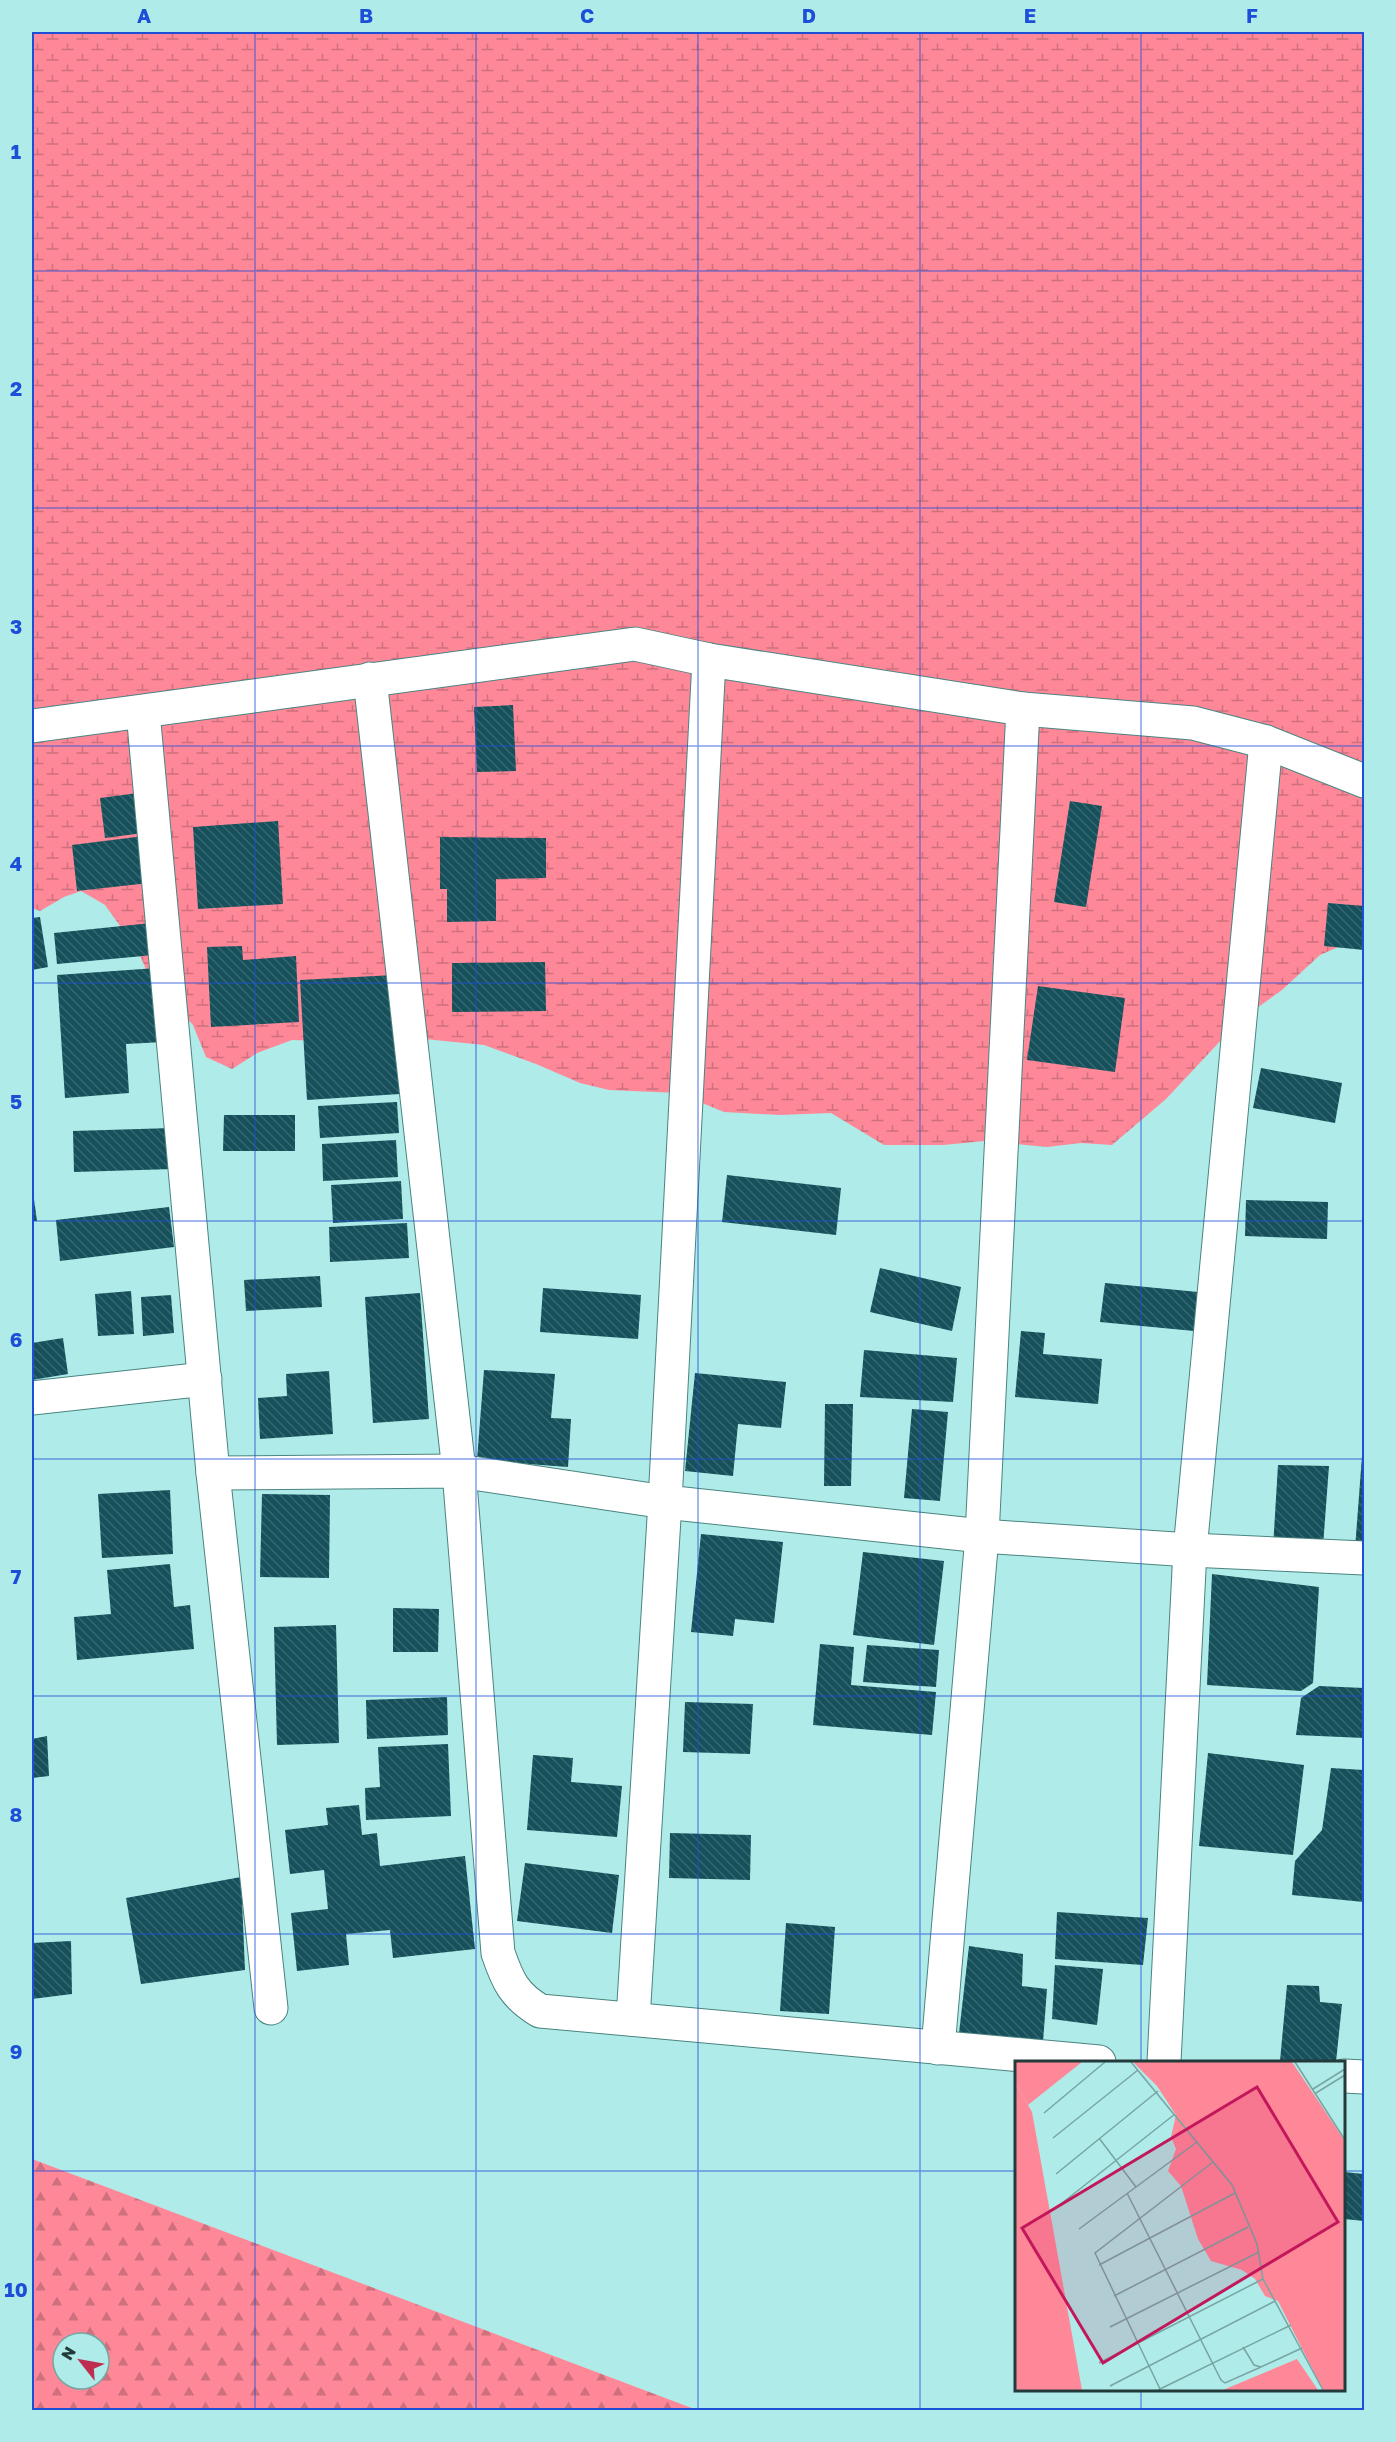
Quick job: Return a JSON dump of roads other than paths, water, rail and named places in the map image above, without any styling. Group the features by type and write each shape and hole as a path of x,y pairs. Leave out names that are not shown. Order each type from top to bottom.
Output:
{"street":[{"path":"32,726 635,644 709,660 1023,709 1192,723 1266,742 1365,781"},
{"path":"633,2019 665,1502 709,660"},
{"path":"370,679 459,1471 498,1953 507,1980 521,1999 540,2011 1088,2061"},
{"path":"938,2048 982,1536 1023,709"},
{"path":"143,712 213,1473 271,2008"},
{"path":"1164,2061 1190,1550 1266,742"},
{"path":"32,1398 205,1379"},
{"path":"213,1473 459,1471 665,1502 982,1536 1190,1550 1365,1558"},
{"path":"1345,2076 1365,2077"}]}
